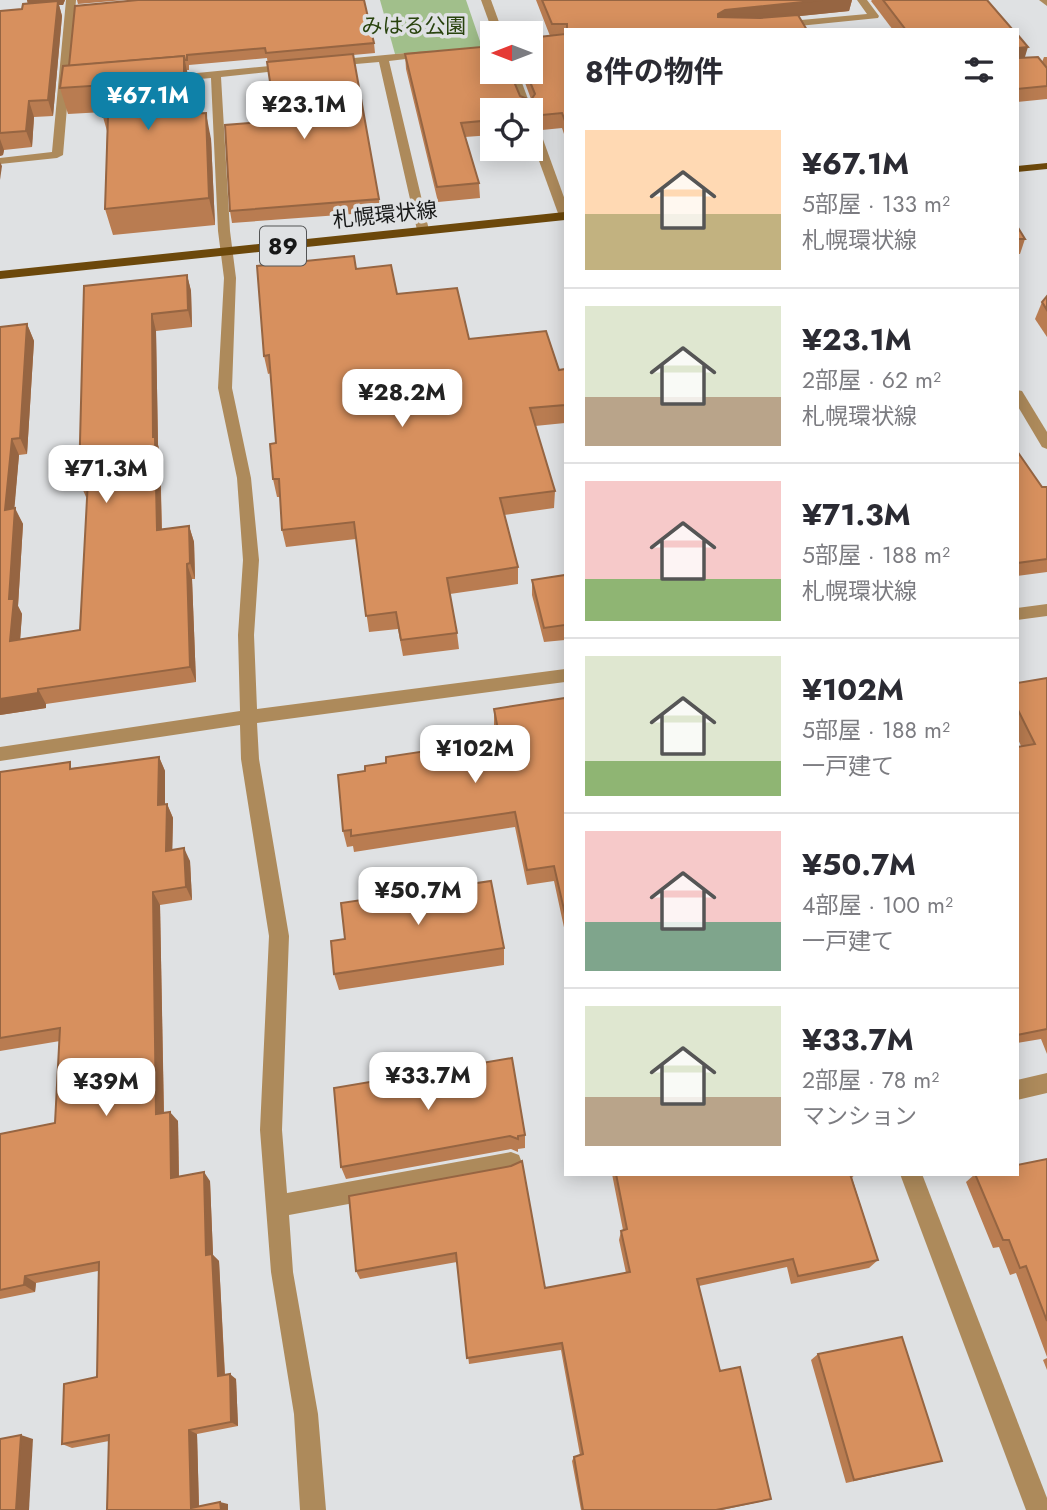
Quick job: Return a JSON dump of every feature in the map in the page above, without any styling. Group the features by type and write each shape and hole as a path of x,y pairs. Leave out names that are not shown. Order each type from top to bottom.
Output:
{"main road":[{"path":"1019,169 1047,166"},
{"name":"札幌環状線","path":"0,275 564,216"}],"street":[{"path":"486,0 494,21"},
{"path":"764,26 876,19 862,0"},
{"path":"0,161 57,155 64,87 67,7 83,9"},
{"path":"319,64 435,54"},
{"path":"383,58 423,230"},
{"path":"161,79 306,66"},
{"path":"216,74 226,253 230,278 225,388 244,478 251,560 246,635 250,759 279,936 271,1130 282,1272 306,1413 313,1510"},
{"path":"64,87 78,86"},
{"path":"543,156 564,213"},
{"path":"1019,397 1047,444"},
{"path":"1019,614 1047,610"},
{"path":"0,754 248,717 564,675"},
{"path":"1019,1090 1047,1083"},
{"path":"277,1206 510,1163"},
{"path":"912,1176 1039,1510"}],"green space":[{"name":"みはる公園","path":"380,0 466,0 480,47 395,54"}],"building":[{"path":"138,0 364,0 374,43 266,53 265,48 187,55 187,60 184,56 69,66 75,6"},
{"path":"542,0 822,0 725,10 718,14 718,17 760,18 798,15 806,28 567,28 567,24 552,24"},
{"path":"883,0 987,0 1011,28 904,28"},
{"path":"58,1 48,100 29,101 26,131 0,133 0,11 22,9 23,4"},
{"path":"564,34 564,118 562,113 543,115 543,98 532,98 535,94 531,84 543,84 543,37"},
{"path":"1019,36 1028,47 1019,48"},
{"path":"480,47 480,84 515,84 520,96 525,98 480,98 480,121 461,123 479,183 437,187 405,54"},
{"path":"353,54 379,199 230,211 225,125 276,121 267,62"},
{"path":"184,56 184,114 206,113 209,198 105,209 108,117 103,117 105,85 60,88 63,66"},
{"path":"1038,57 1047,68 1047,86 1019,89 1019,58"},
{"path":"354,256 356,269 391,265 397,294 457,288 469,339 546,331 559,370 564,369 564,405 530,408 555,491 500,498 518,567 447,578 457,633 401,640 396,612 366,616 354,522 282,530 279,479 273,479 270,444 276,443 269,355 264,356 257,266"},
{"path":"187,275 188,310 152,314 157,530 189,526 190,563 187,564 190,667 38,689 38,693 0,699 0,327 27,324 20,438 12,439 5,510 15,508 9,599 14,599 10,641 80,630 88,480 79,481 84,286"},
{"path":"1047,296 1047,310 1042,302"},
{"path":"1019,454 1042,487 1047,487 1047,559 1019,563"},
{"path":"564,575 564,625 544,628 532,580"},
{"path":"1047,678 1047,1029 1019,1035 1019,747 1035,744 1019,712 1019,683"},
{"path":"564,698 564,910 554,866 527,870 515,812 351,836 351,830 343,831 338,775 365,771 365,766 386,763 386,757 500,740 494,709"},
{"path":"159,757 158,805 167,804 166,851 184,848 186,887 153,892 156,1114 170,1112 171,1178 204,1172 206,1255 212,1254 218,1376 230,1374 231,1422 189,1430 191,1508 220,1502 221,1510 107,1510 109,1435 62,1444 64,1384 97,1377 99,1262 25,1276 24,1285 0,1290 0,1134 55,1123 60,1028 0,1038 0,772 70,762 70,769"},
{"path":"491,881 504,948 334,974 331,941 345,939 341,903"},
{"path":"512,1058 525,1135 518,1136 518,1139 510,1136 341,1167 334,1088"},
{"path":"1047,1159 1047,1321 1026,1266 1020,1268 1009,1240 1003,1240 976,1176 1019,1176 1019,1165"},
{"path":"522,1161 545,1288 630,1272 621,1231 627,1229 616,1176 851,1176 878,1260 798,1276 793,1259 697,1279 720,1371 740,1367 771,1499 716,1510 583,1510 574,1457 583,1454 562,1343 467,1358 456,1253 356,1271 349,1196 511,1166"},
{"path":"902,1337 942,1461 854,1480 818,1354"},
{"path":"21,1435 16,1510 0,1510 0,1439"}]}
